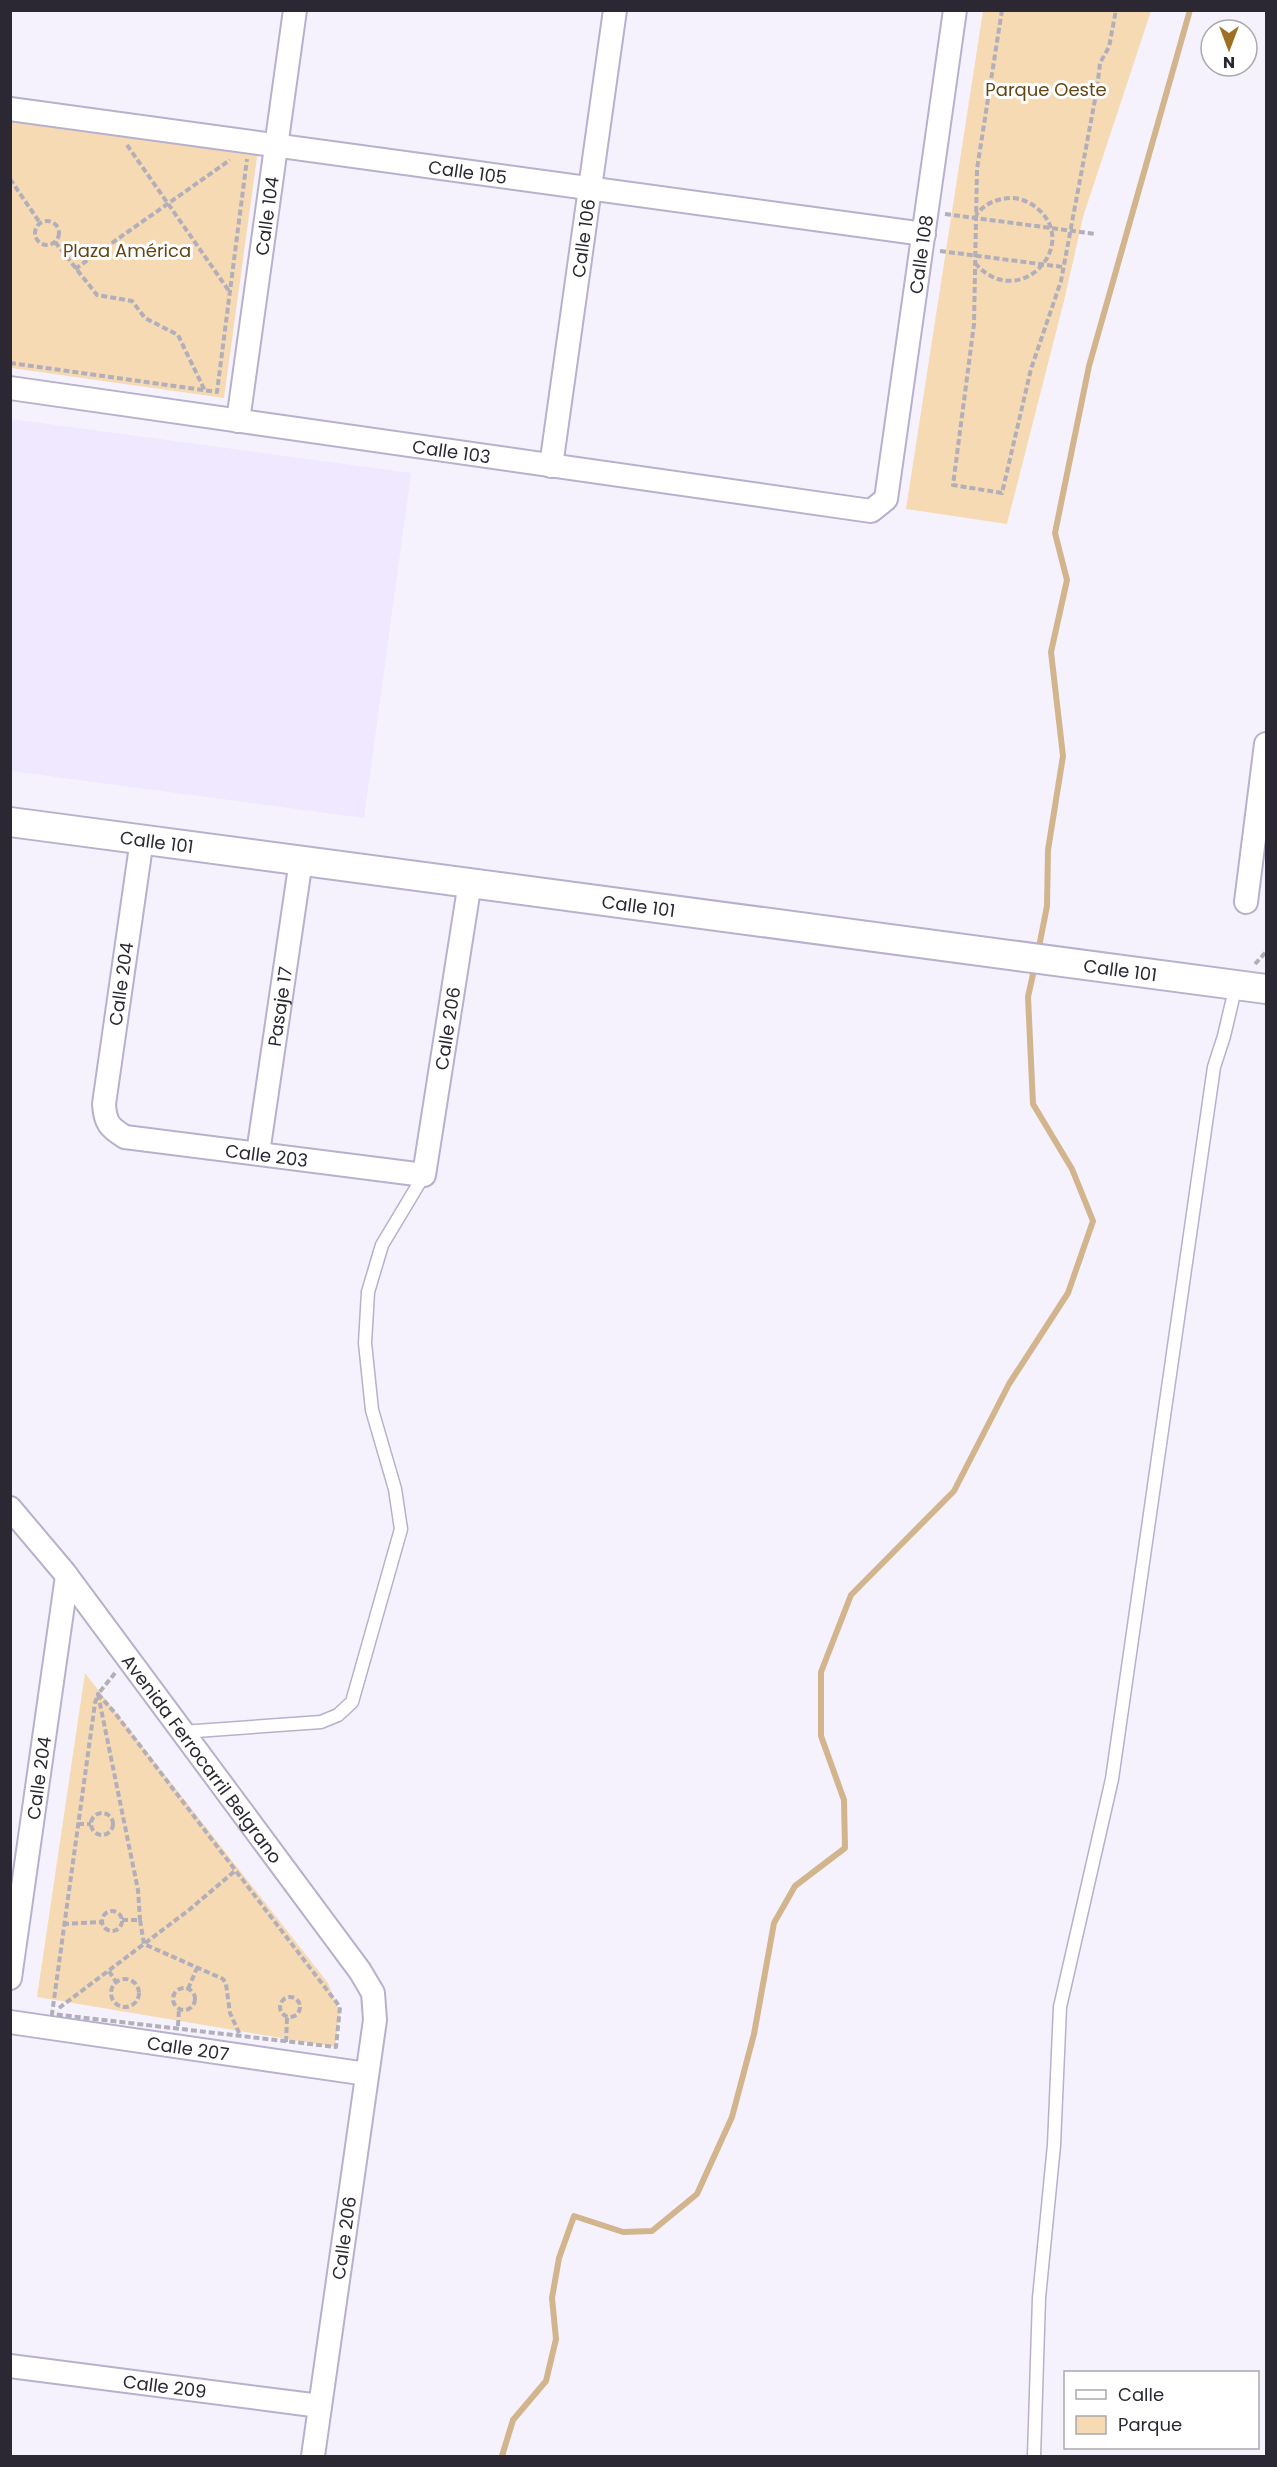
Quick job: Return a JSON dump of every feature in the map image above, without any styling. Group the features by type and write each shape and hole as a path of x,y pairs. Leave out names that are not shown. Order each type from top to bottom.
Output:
{"street":[{"name":"Calle 104","path":"238,421 295,10"},
{"name":"Calle 106","path":"551,466 615,10"},
{"name":"Calle 108","path":"886,500 955,10"},
{"name":"Calle 105","path":"10,109 277,144 923,242"},
{"name":"Calle 103","path":"10,388 871,511 886,500"},
{"path":"1246,902 1265,775 1266,744"},
{"name":"Calle 101","path":"10,822 1266,989"},
{"name":"Calle 204","path":"109,1128 104,1104 142,839"},
{"name":"Pasaje 17","path":"258,1153 301,860"},
{"name":"Calle 206","path":"424,1175 470,882"},
{"name":"Calle 203","path":"109,1128 125,1137 424,1175"},
{"name":"Avenida Ferrocarril Belgrano","path":"10,1508 67,1576 360,1971 373,1993 375,2020"},
{"name":"Calle 204","path":"10,1978 67,1576"},
{"name":"Calle 206","path":"313,2457 375,2020"},
{"name":"Calle 207","path":"10,2022 367,2073"},
{"name":"Calle 209","path":"10,2366 320,2406"}],"lane":[{"path":"1034,2457 1039,2298 1053,2145 1060,2007 1112,1779 1214,1066 1236,985"},
{"path":"183,1732 321,1722 338,1715 352,1701 401,1529 395,1489 372,1410 365,1343 368,1292 382,1245 424,1175"}],"path":[{"path":"1002,10 977,169 974,324 952,485 1002,493 1031,369 1064,267 1100,63 1109,47 1116,10"},
{"path":"135,142 124,140 166,204 230,292"},
{"path":"10,363 217,392 247,157 224,154"},
{"path":"75,269 236,156"},
{"path":"10,179 40,223"},
{"path":"975,262 983,272 995,279 1009,281 1023,279 1036,273 1051,249 1050,228 1041,211 1030,203 1018,198 1004,198 991,202 976,217"},
{"path":"927,212 1096,234"},
{"path":"48,221 55,224 59,235 55,242 43,245 37,240 35,233 40,223 48,221"},
{"path":"55,242 97,295 132,301 145,318 178,335 205,391"},
{"path":"923,242 975,256 1064,267"},
{"path":"52,2014 95,1703 98,1694 128,1658"},
{"path":"98,1694 138,1890 144,1944"},
{"path":"52,2014 336,2048 340,2007 116,1713 98,1694"},
{"path":"104,1814 110,1817 113,1823 109,1833 103,1835 94,1831 92,1824 97,1815 104,1814"},
{"path":"113,1823 123,1823"},
{"path":"78,1824 92,1824"},
{"path":"52,2014 236,1870"},
{"path":"111,1910 117,1912 122,1920 120,1926 115,1930 105,1928 102,1922 103,1916 111,1910"},
{"path":"122,1920 140,1920"},
{"path":"63,1924 102,1922"},
{"path":"144,1944 223,1979 231,2013 240,2037"},
{"path":"188,1989 197,1968"},
{"path":"109,1971 116,1982"},
{"path":"129,1979 139,1989 136,2002 125,2007 115,2004 110,1995 112,1986 116,1982 129,1979"},
{"path":"188,1989 195,1996 194,2003 186,2009 179,2008 174,2003 174,1996 178,1990 188,1989"},
{"path":"286,2043 287,2018 280,2011 280,2004 287,1997 294,1998 300,2005 299,2012 294,2017 287,2018"},
{"path":"125,2007 125,2023"},
{"path":"178,2030 179,2008"}],"shaded area":[{"path":"11,419 411,473 364,818 11,771"}],"green space":[{"name":"Parque Oeste","path":"983,11 1151,11 1083,217 1007,524 906,509"},
{"name":"Plaza América","path":"11,116 258,150 224,398 11,368"},
{"path":"85,1673 328,1983 340,2013 335,2047 37,1997"}],"waterway":[{"path":"1038,952 1047,906 1048,850 1063,756 1051,652 1067,580 1055,533 1089,366 1190,10"},
{"path":"502,2456 513,2420 546,2381 556,2339 552,2298 559,2258 574,2216 623,2232 652,2231 697,2194 732,2117 754,2034 774,1923 795,1886 845,1848 844,1800 821,1736 821,1672 851,1595 954,1491 1009,1384 1068,1293 1093,1221 1072,1169 1033,1104 1028,997 1035,965"}]}
